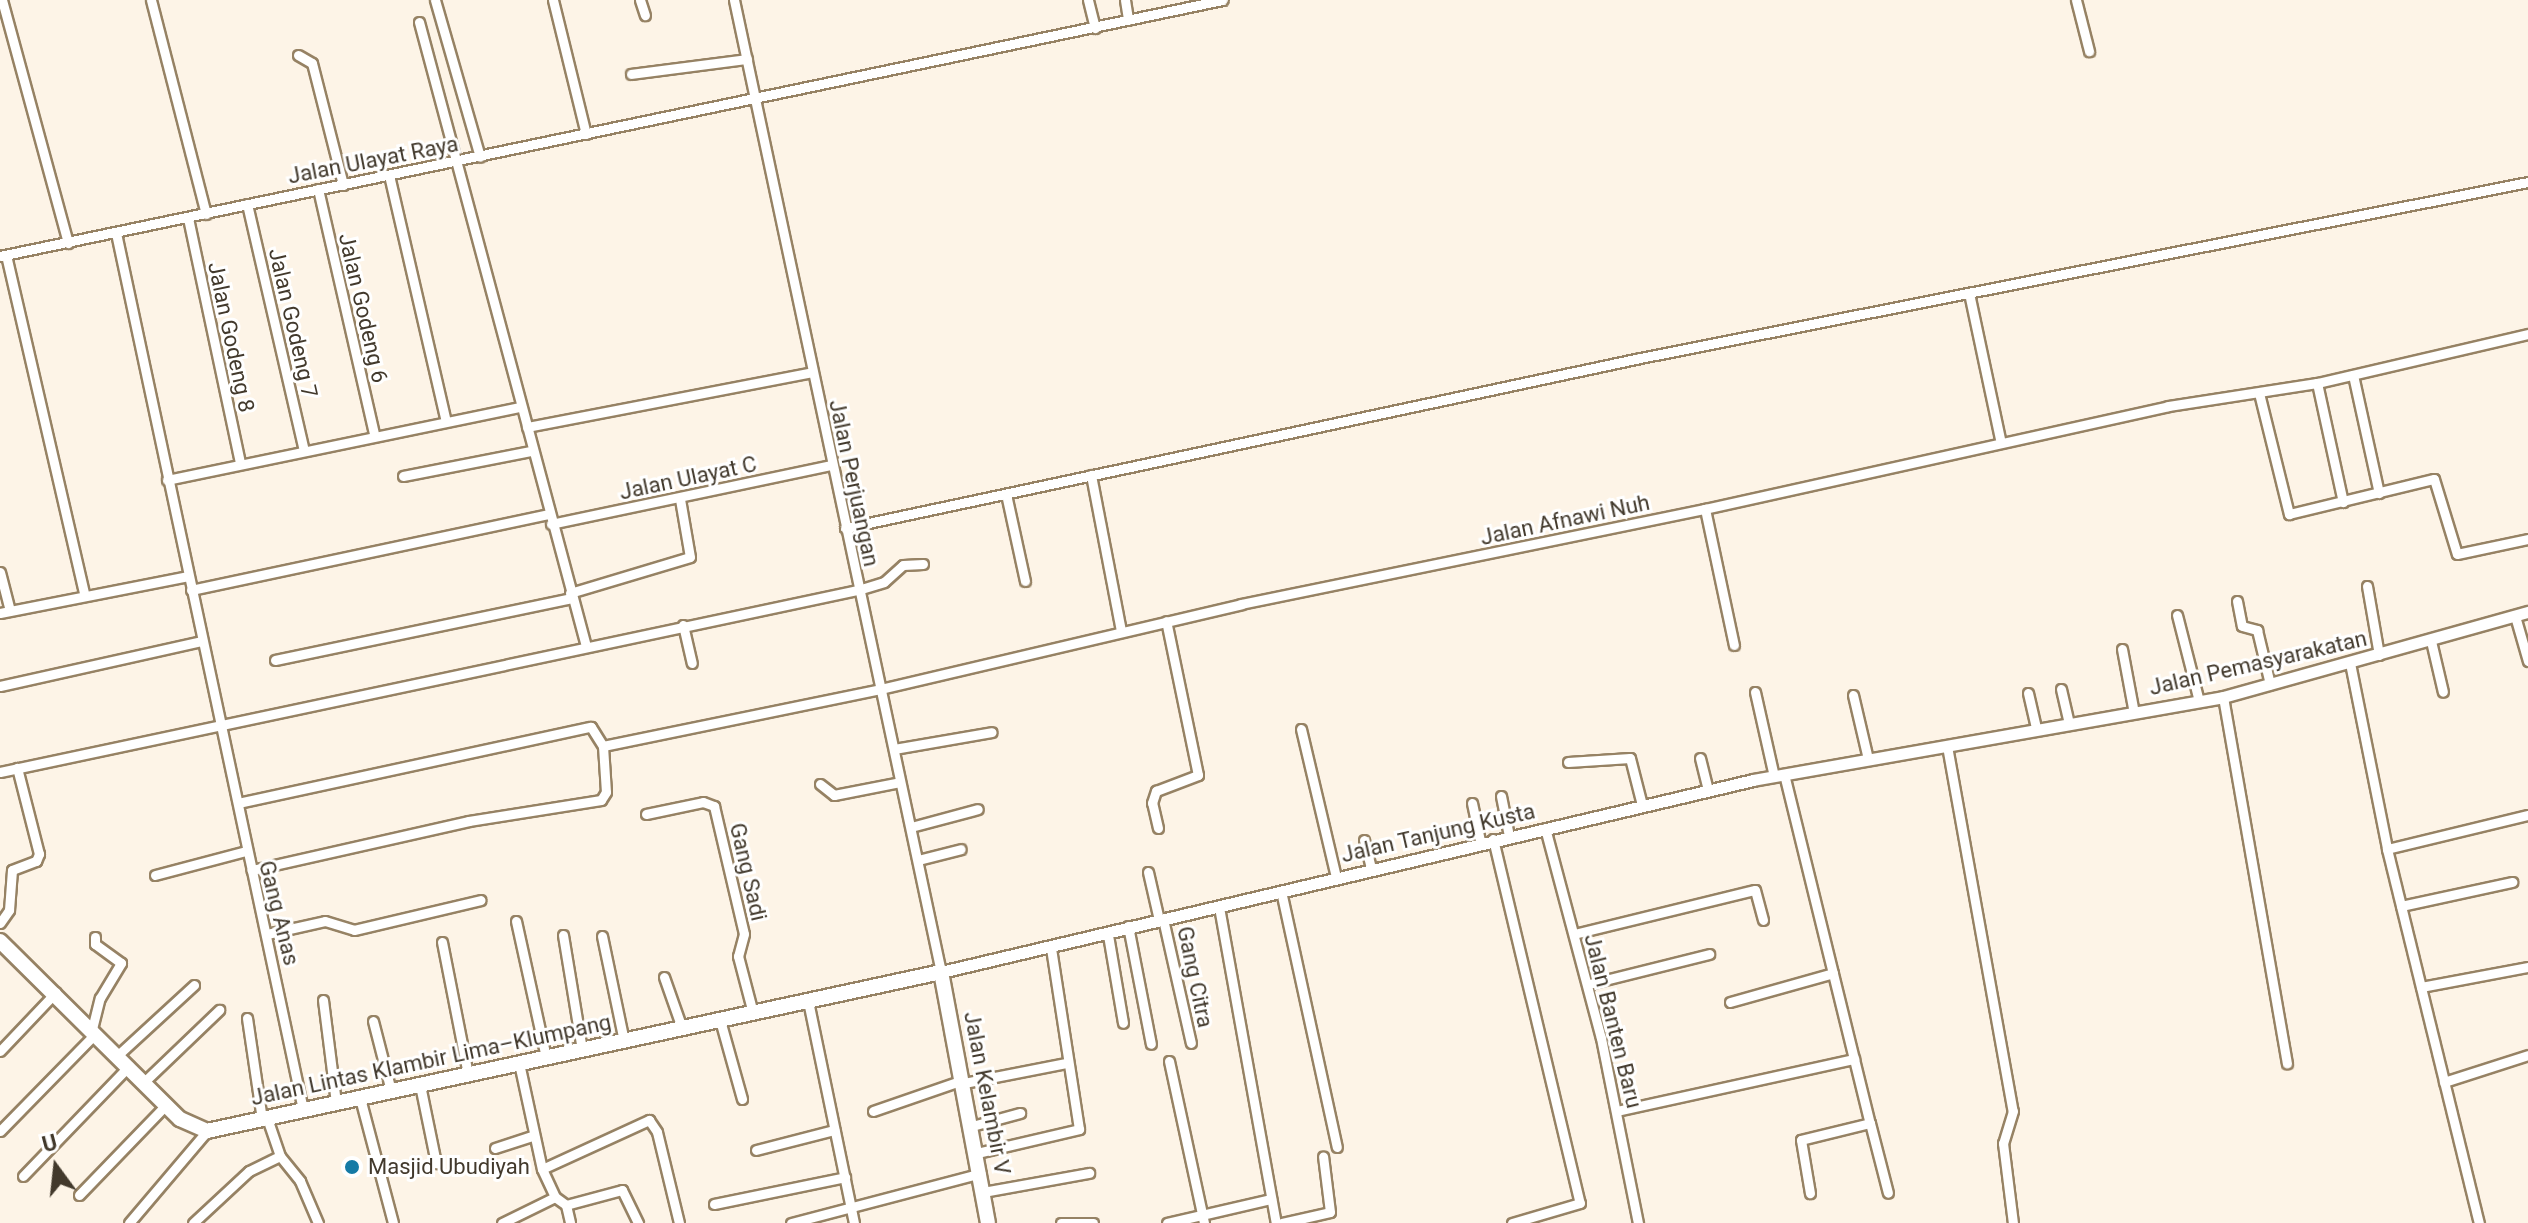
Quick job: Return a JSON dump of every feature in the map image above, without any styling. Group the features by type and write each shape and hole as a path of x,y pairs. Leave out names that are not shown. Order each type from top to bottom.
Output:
{"main road":[{"path":"0,941 56,992 189,1125 207,1131"},
{"name":"Jalan Lintas Klambir Lima–Klumpang","path":"207,1131 941,972"},
{"name":"Jalan Kelambir V","path":"941,972 988,1223"}],"street":[{"path":"2,0 68,243"},
{"path":"151,0 206,214"},
{"path":"435,0 480,157"},
{"path":"553,0 586,134"},
{"path":"640,0 645,15"},
{"name":"Jalan Perjuangan","path":"734,0 941,972"},
{"path":"1088,0 1095,28"},
{"path":"1125,0 1128,20"},
{"name":"Jalan Ulayat Raya","path":"3,256 1222,0"},
{"path":"2076,0 2089,51"},
{"path":"419,22 531,451 586,646"},
{"path":"298,55 312,63 343,185"},
{"path":"631,74 747,59"},
{"path":"389,175 446,421"},
{"path":"845,528 1969,293 2528,182"},
{"name":"Jalan Godeng 6","path":"318,189 374,434"},
{"name":"Jalan Godeng 7","path":"247,204 304,450"},
{"name":"Jalan Godeng 8","path":"188,218 240,463"},
{"name":"Gang Anas","path":"116,233 303,1110"},
{"path":"3,256 85,596"},
{"path":"1969,293 2001,443"},
{"name":"Jalan Afnawi Nuh","path":"603,746 880,689 1166,621 1705,509 2168,406 2317,383 2528,334"},
{"path":"527,427 812,372"},
{"path":"2353,375 2379,493"},
{"path":"2317,383 2343,502"},
{"path":"2259,393 2287,512 2343,502 2434,479 2459,556 2528,539"},
{"path":"167,480 374,434 521,407"},
{"path":"403,476 531,451"},
{"name":"Jalan Ulayat C","path":"191,590 550,519 680,499 832,465"},
{"path":"1091,475 1121,631"},
{"path":"1006,494 1025,581"},
{"path":"275,660 571,596 690,557 680,499"},
{"path":"1705,509 1734,645"},
{"path":"0,772 858,590 884,582 903,565 923,564"},
{"path":"0,572 5,612 188,576"},
{"path":"2367,586 2379,655"},
{"path":"2237,601 2242,626 2257,630 2270,684"},
{"name":"Jalan Pemasyarakatan","path":"1947,746 2223,697 2528,612"},
{"path":"2177,615 2199,701"},
{"path":"2515,616 2528,661"},
{"path":"1158,828 1152,803 1156,791 1198,775 1166,621"},
{"path":"683,625 692,663"},
{"path":"0,686 201,641"},
{"path":"2431,641 2443,692"},
{"path":"2122,649 2134,713"},
{"path":"2350,663 2387,849 2479,1223"},
{"path":"2061,689 2069,724"},
{"path":"1755,692 1833,973 1888,1193"},
{"path":"2028,693 2036,729"},
{"path":"1853,695 1868,759"},
{"path":"2223,697 2287,1063"},
{"path":"238,803 591,727 603,746 606,792 601,800 469,821 251,870"},
{"path":"1301,729 1336,877"},
{"path":"894,749 992,732"},
{"path":"1947,746 2013,1111 2003,1143 2013,1223"},
{"name":"Jalan Tanjung Kusta","path":"941,972 1108,935 1128,926 1642,805 1779,775 1947,746"},
{"path":"1568,762 1630,758 1642,805"},
{"path":"1700,758 1708,791"},
{"path":"0,923 9,910 12,870 36,861 39,854 17,768"},
{"path":"820,784 834,795 900,782"},
{"path":"1501,796 1509,836"},
{"name":"Gang Sadi","path":"646,814 703,802 714,806 744,934 738,956 753,1013"},
{"path":"1472,803 1486,841 1580,1203 1512,1223"},
{"path":"911,827 978,809"},
{"path":"2387,849 2528,815"},
{"name":"Jalan Banten Baru","path":"1545,828 1589,984 1638,1223"},
{"path":"1364,840 1371,869"},
{"path":"918,860 961,849"},
{"path":"155,875 246,851"},
{"name":"Gang Citra","path":"1148,872 1191,1043"},
{"path":"2401,906 2512,882"},
{"path":"1574,934 1754,886 1763,920"},
{"path":"1281,891 1337,1147"},
{"path":"267,934 325,921 354,930 481,900"},
{"path":"1219,907 1271,1199 1279,1223 1330,1212 1323,1156"},
{"path":"516,921 546,1058"},
{"path":"1128,926 1151,1044"},
{"path":"563,935 582,1050"},
{"path":"1108,935 1123,1023"},
{"path":"602,936 624,1041"},
{"path":"0,1131 94,1031 100,998 121,963 95,944 95,937"},
{"path":"442,942 468,1075"},
{"path":"977,1153 1078,1131 1051,948"},
{"path":"1589,984 1709,954"},
{"path":"2421,987 2528,967"},
{"path":"1730,1002 1833,973"},
{"path":"664,977 682,1028"},
{"path":"119,1054 194,985"},
{"path":"0,1051 56,992"},
{"path":"323,1000 336,1103"},
{"path":"808,1001 854,1223"},
{"path":"145,1081 219,1010"},
{"path":"247,1018 265,1119 280,1156 300,1181 318,1223"},
{"path":"720,1020 742,1099"},
{"path":"373,1021 391,1091"},
{"path":"2444,1082 2528,1055"},
{"path":"1617,1111 1854,1059"},
{"path":"1169,1061 1204,1219"},
{"path":"519,1063 542,1169 555,1197 566,1205 570,1223"},
{"path":"873,1111 963,1081 1066,1063"},
{"path":"23,1176 129,1066"},
{"path":"420,1085 436,1163"},
{"path":"360,1098 393,1223"},
{"path":"79,1195 167,1104"},
{"path":"972,1126 1020,1113"},
{"path":"542,1169 649,1120 657,1132 679,1223"},
{"path":"1810,1193 1801,1140 1870,1123"},
{"path":"756,1150 834,1130"},
{"path":"129,1223 207,1131"},
{"path":"495,1148 533,1136"},
{"path":"193,1223 249,1171 280,1156"},
{"path":"791,1223 851,1211 981,1173"},
{"path":"983,1192 1089,1173"},
{"path":"714,1204 845,1177"},
{"path":"566,1205 622,1190 629,1195 638,1223"},
{"path":"502,1223 555,1197"},
{"path":"1167,1223 1204,1219 1271,1199"},
{"path":"1061,1223 1093,1223"}],"place":[{"name":"Masjid Ubudiyah","path":"352,1167"}]}
